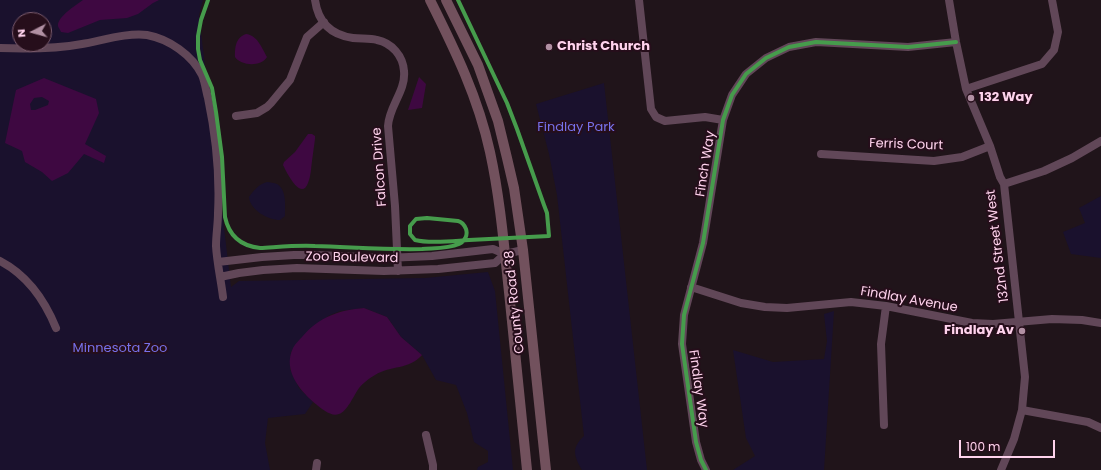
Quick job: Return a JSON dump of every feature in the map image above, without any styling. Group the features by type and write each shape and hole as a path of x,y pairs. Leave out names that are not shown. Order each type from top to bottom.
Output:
{"main road":[{"name":"County Road 38","path":"430,0 456,51 470,84 490,152 505,254 527,470"},
{"name":"County Road 38","path":"446,0 478,65 498,121 514,188 523,250 546,470"}],"street":[{"name":"Falcon Drive","path":"315,0 318,14 332,31 343,36 378,40 388,44 396,51 403,66 403,83 388,119 398,271"},
{"path":"639,0 651,109 656,117 665,120 705,117 723,120"},
{"name":"132nd Street West","path":"949,0 966,89 1004,184 1025,377 1022,410 1014,439 1001,470"},
{"path":"966,89 1042,64 1054,50 1058,32 1052,0"},
{"path":"236,116 257,113 271,103 290,80 307,37 324,22"},
{"path":"0,48 42,48 80,45 114,38 146,35 160,39 174,46 190,59 201,74 212,117 218,164 216,245 224,297"},
{"name":"Finch Way","path":"691,287 703,243 723,120 732,95 746,74 766,58 789,47 816,42 908,46 956,42"},
{"path":"1004,184 1044,171 1072,158 1101,141"},
{"name":"Ferris Court","path":"820,154 934,161 962,157 990,146"},
{"path":"218,262 294,255 374,257 432,256 493,249 505,254"},
{"name":"Zoo Boulevard","path":"220,277 263,270 297,268 398,271 438,269 495,263 505,254 523,250"},
{"path":"0,261 13,269 31,286 47,309 56,328"},
{"name":"Findlay Avenue","path":"691,287 741,303 764,307 787,308 851,302 886,306 972,323 993,324 1052,319 1082,320 1101,323"},
{"name":"Findlay Way","path":"691,287 684,315 682,344 696,442 701,460 706,470"},
{"path":"884,425 881,344 886,306"},
{"path":"1022,410 1088,422 1101,428"},
{"path":"426,435 433,470"}],"green space":[{"name":"Minnesota Zoo","path":"0,0 203,0 199,15 231,287 239,281 425,278 488,272 495,291 513,470 477,470 478,467 488,462 488,451 474,442 467,413 456,385 436,380 422,355 401,337 387,317 364,308 340,311 328,316 291,352 290,369 299,388 313,402 305,414 268,418 265,443 270,470 0,470"},
{"name":"Findlay Park","path":"604,83 647,470 582,470 577,460 575,452 577,444 584,436 557,195 549,154 536,104"},
{"path":"267,182 277,184 284,194 285,216 280,220 275,220 260,213 250,202 249,197 253,192 259,186"},
{"path":"1101,196 1101,258 1071,254 1063,232 1085,223 1079,208"},
{"path":"834,311 824,470 733,470 755,456 746,438 733,350 773,362 824,359 827,341 824,314"}],"shaded area":[{"path":"83,0 159,0 138,14 127,18 100,20 68,33 61,32 58,26 60,19"},
{"path":"246,34 250,35 259,42 267,57 256,64 246,64 235,57 238,41"},
{"path":"419,77 426,84 422,108 408,110"},
{"path":"44,78 96,99 99,113 85,144 106,156 104,163 84,154 68,173 52,181 42,172 25,162 22,151 5,143 16,90","holes":["42,97 49,101 48,105 31,110 30,104 34,98"]},
{"path":"308,134 315,136 315,139 310,178 305,188 302,189 294,183 283,165"},
{"path":"364,308 387,317 401,337 422,355 411,363 373,376 359,388 348,407 342,413 336,415 330,414 321,409 299,387 292,373 290,357 297,342 315,324 338,313"}],"cycle path":[{"path":"208,0 201,20 198,36 198,49 200,60 212,88 216,112 222,157 225,217 229,230 237,239 247,245 260,248 308,246 422,249 455,246 461,243 463,241 464,240 466,238 466,229 461,222 427,218 416,219 410,226 410,234 415,240 442,242 463,240 469,240 549,236 547,213 507,103 458,0"},
{"path":"706,470 701,460 696,442 682,344 684,315 703,243 723,120 732,95 746,74 766,58 789,47 816,42 908,47 956,42"}],"place":[{"name":"Christ Church","path":"549,47"},
{"name":"132 Way","path":"971,98"},
{"name":"Findlay Av","path":"1022,331"}]}
